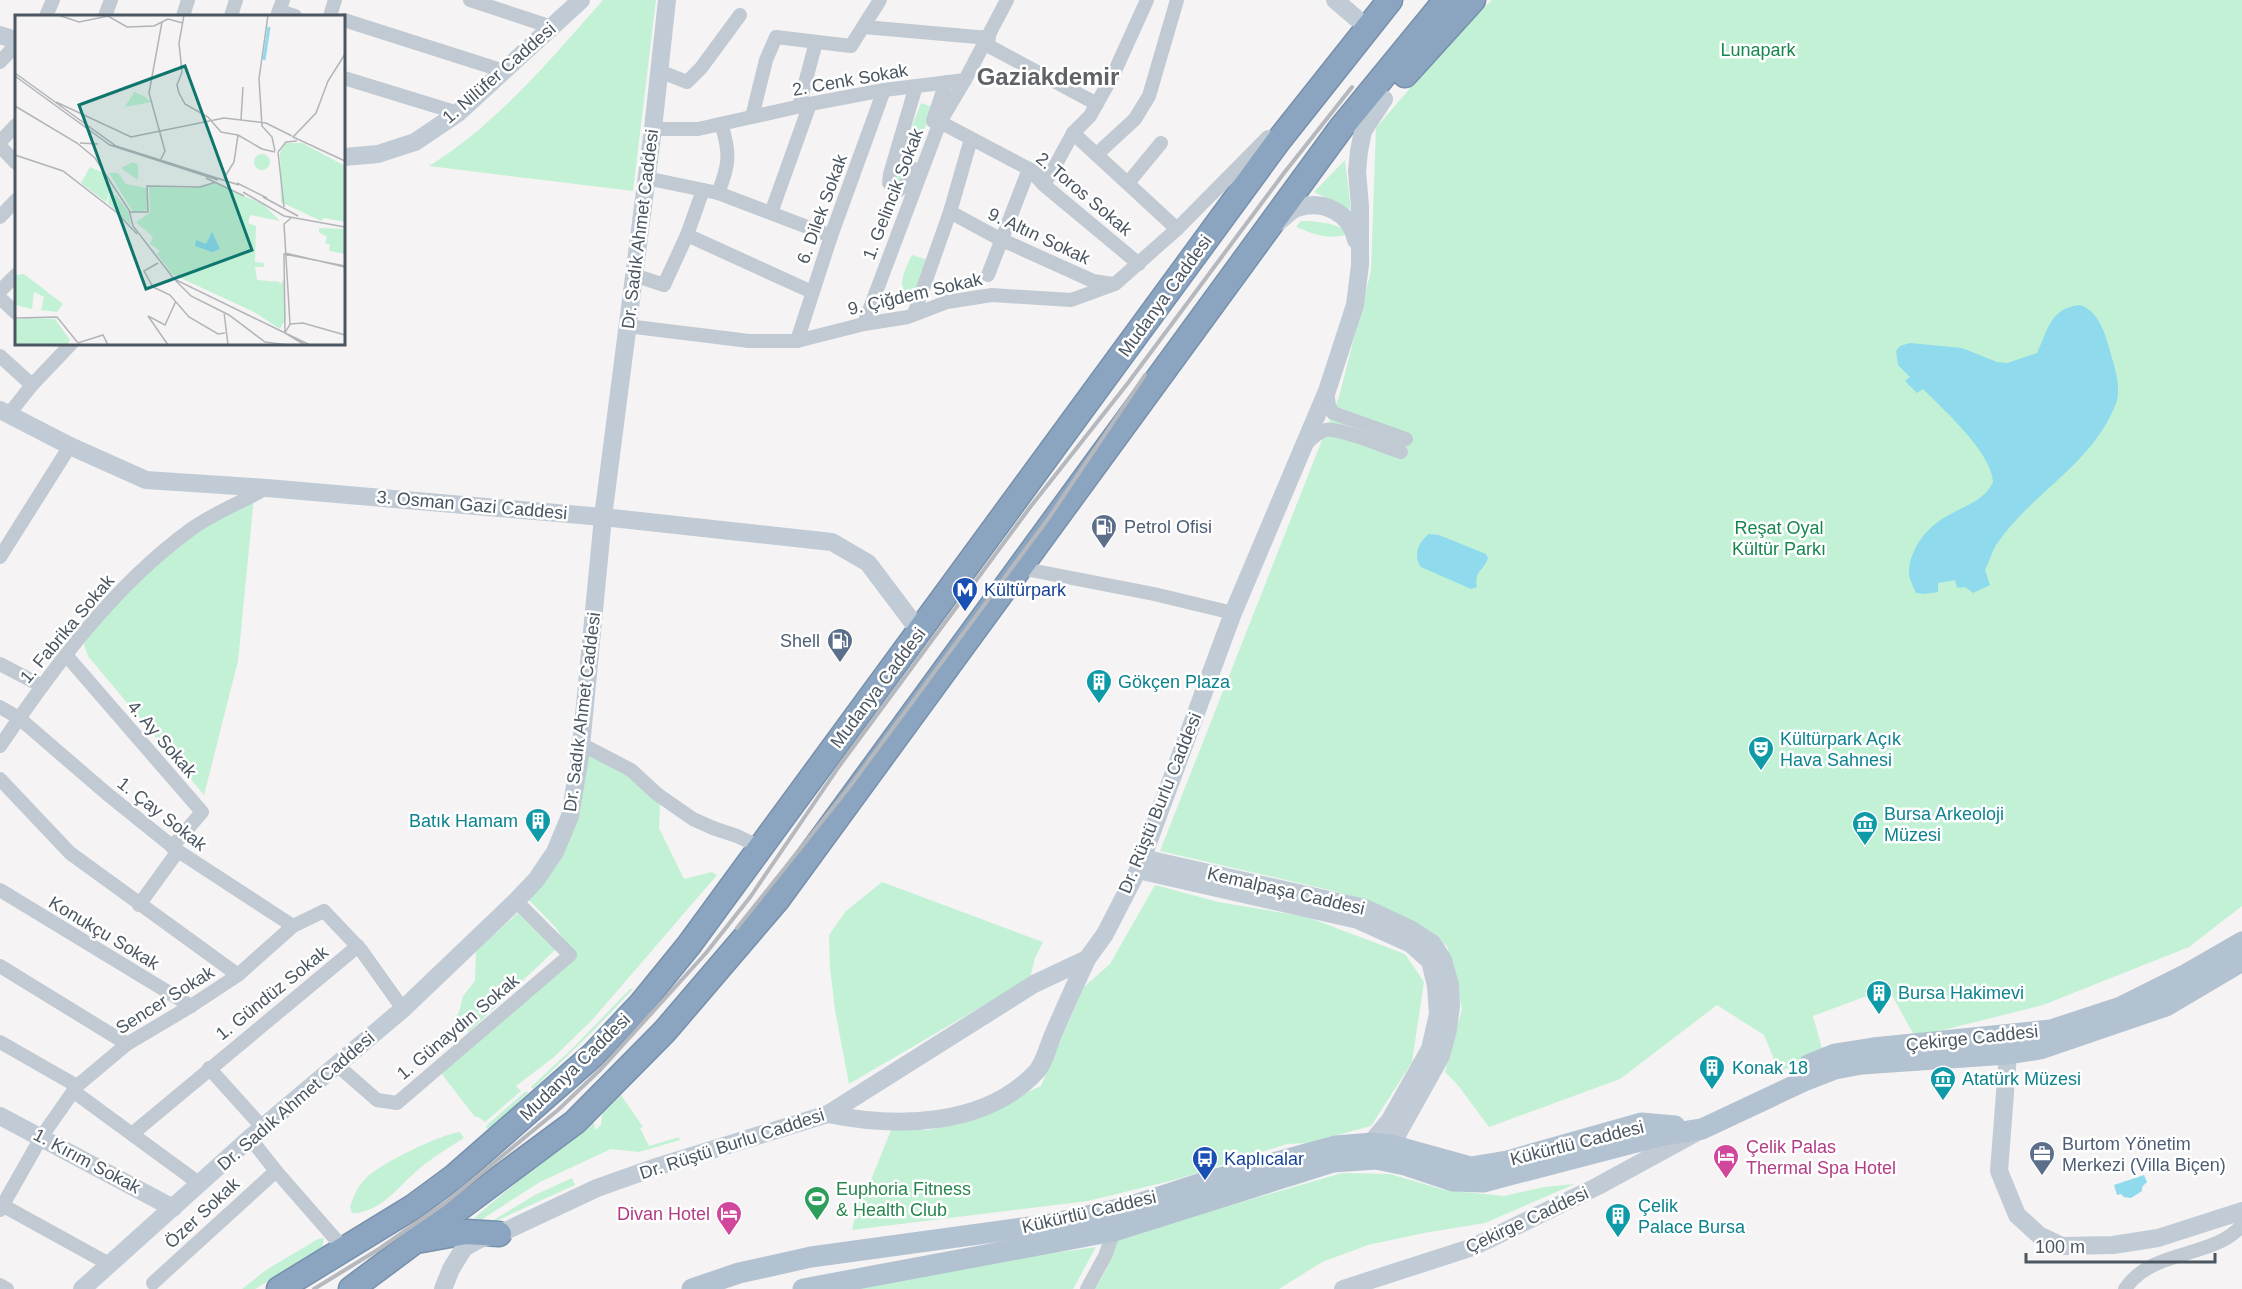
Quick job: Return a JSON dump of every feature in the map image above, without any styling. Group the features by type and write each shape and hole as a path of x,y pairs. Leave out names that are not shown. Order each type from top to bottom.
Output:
{"highway":[{"name":"Mudanya Caddesi","path":"279,1289 413,1207 455,1176 593,1055 641,1004 689,945 1279,140 1390,0"},
{"name":"Mudanya Caddesi","path":"351,1289 576,1122 665,1031 777,900 1362,100 1446,0"},
{"path":"1266,232 1429,46 1473,0"},
{"path":"1178,278 1217,213 1302,87 1363,9"},
{"path":"413,1242 466,1232 499,1234"}],"main road":[{"name":"1. Nilüfer Caddesi","path":"345,157 378,154 415,142 458,113 581,0"},
{"name":"Dr. Sadık Ahmet Caddesi","path":"82,1289 256,1133 403,1009 516,901 536,880 555,852 570,816 581,744 603,517 653,129 667,0"},
{"path":"1335,0 1363,9"},
{"path":"0,34 15,40"},
{"path":"1360,265 1357,171 1359,151 1363,131 1384,99"},
{"path":"1266,232 1295,209 1314,204 1332,209 1344,216 1353,228 1360,265"},
{"name":"Dr. Rüştü Burlu Caddesi","path":"443,1289 451,1269 464,1248 480,1239 499,1234 597,1188 656,1167 828,1114 1034,984 1087,959 1105,934 1140,864 1233,613 1327,390 1355,305 1360,265"},
{"name":"3. Osman Gazi Caddesi","path":"4,412 70,446 147,480 603,517 832,542 868,563 920,632"},
{"name":"Kemalpaşa Caddesi","path":"1140,864 1358,920 1411,944 1430,961 1436,986 1438,1014 1430,1048 1390,1120 1373,1143 1355,1159"},
{"name":"Kemalpaşa Caddesi","path":"1140,864 1365,908 1412,930 1432,943 1443,960 1450,985 1451,1006 1448,1030 1441,1056 1404,1121 1395,1146"},
{"name":"Çekirge Caddesi","path":"1702,1129 1795,1070 1835,1054 2051,1030 2121,1007 2183,976 2242,942"},
{"path":"828,1114 858,1120 918,1122 958,1115 991,1103 1012,1091 1037,1071 1087,959"},
{"name":"Çekirge Caddesi","path":"1343,1289 1473,1247 1598,1186 1702,1129 1804,1081 1835,1069 1862,1064 2008,1054 2040,1049 2166,1006 2242,961"},
{"path":"2031,1033 2010,1046 2008,1054 1999,1171 2017,1215 2038,1235 2062,1246 2113,1245 2158,1238 2242,1211"},
{"name":"1. Kırım Sokak","path":"0,1116 42,1136 173,1208"},
{"name":"Kükürtlü Caddesi","path":"692,1289 739,1273 811,1257 1050,1224 1132,1206 1205,1182 1335,1146 1373,1143 1395,1146 1471,1167 1507,1161 1641,1123 1702,1129"},
{"name":"Kükürtlü Caddesi","path":"803,1289 1114,1231 1333,1162 1376,1159 1405,1165 1453,1181 1482,1182 1663,1135 1702,1129"},
{"path":"1395,1146 1396,1155 1405,1165"}],"street":[{"path":"46,15 53,0"},
{"path":"105,15 111,0"},
{"path":"183,15 188,0"},
{"path":"231,15 236,0"},
{"path":"334,15 335,0"},
{"path":"472,0 552,27"},
{"path":"509,13 515,0"},
{"path":"752,117 766,60 776,37 851,46 880,0"},
{"path":"965,80 1007,0"},
{"path":"988,274 1029,168 1049,177 1073,133 1090,116 1097,104 1114,73 1147,0"},
{"path":"1097,154 1135,119 1149,96 1177,0"},
{"path":"659,71 687,81 701,68 740,15"},
{"path":"345,20 504,71"},
{"path":"864,27 987,41 1097,104"},
{"path":"771,213 804,105 816,42"},
{"path":"0,62 15,46"},
{"path":"345,78 458,113"},
{"name":"2. Cenk Sokak","path":"653,129 698,129 884,90 965,80"},
{"name":"1. Gelincik Sokak","path":"864,324 940,122 965,80"},
{"path":"916,86 890,174 889,183 892,188 899,190 911,177 946,82"},
{"name":"6. Dilek Sokak","path":"797,341 831,236 884,90"},
{"name":"2. Toros Sokak","path":"940,122 1029,168 1044,185 1139,264"},
{"path":"718,193 726,174 729,146 721,124"},
{"path":"15,126 0,144 15,162"},
{"path":"1073,133 1177,229"},
{"name":"9. Çiğdem Sokak","path":"627,326 749,341 797,341 914,314 947,302 992,295 1071,300 1115,284 1177,229 1268,137"},
{"path":"914,314 950,212 971,139"},
{"path":"1128,183 1161,143"},
{"path":"646,177 718,193 831,236"},
{"path":"634,275 664,285 687,235 703,190"},
{"path":"0,217 15,201"},
{"name":"9. Altın Sokak","path":"950,212 1000,239 1093,281 1115,284"},
{"path":"687,235 812,292"},
{"path":"0,291 15,276"},
{"path":"0,298 15,312"},
{"path":"4,412 66,348"},
{"path":"0,356 32,385"},
{"path":"1303,447 1314,436 1325,430 1403,446 1334,413 1329,406 1327,390"},
{"path":"0,557 70,446"},
{"name":"1. Fabrika Sokak","path":"0,746 42,686 116,594 192,529 267,488"},
{"path":"1020,568 1154,594 1233,613"},
{"name":"4. Ay Sokak","path":"66,656 202,812 175,849"},
{"path":"0,664 42,686"},
{"name":"1. Çay Sokak","path":"0,707 19,718 175,849 293,926"},
{"path":"581,744 631,770 657,794 693,819 760,847"},
{"path":"0,779 58,843 139,905 238,975"},
{"path":"139,905 175,849"},
{"name":"Konukçu Sokak","path":"0,890 191,1006"},
{"name":"1. Günaydın Sokak","path":"337,1065 377,1100 397,1103 570,955 516,901"},
{"name":"Sencer Sokak","path":"1,1207 42,1136 75,1088 127,1044 238,975 293,926 324,911 358,946"},
{"path":"358,946 403,1009"},
{"name":"1. Gündüz Sokak","path":"132,1134 358,946"},
{"path":"0,966 127,1044"},
{"path":"0,1042 75,1088 200,1184"},
{"path":"209,1068 256,1133 276,1171 345,1250"},
{"name":"Özer Sokak","path":"153,1283 276,1171"},
{"path":"1,1207 109,1264"},
{"path":"2125,1289 2132,1278 2144,1268 2219,1241 2242,1225"},
{"path":"1087,1289 1105,1256 1114,1231"},
{"path":"0,1285 7,1289"}],"green space":[{"path":"603,0 656,0 633,191 429,166 478,131 500,111"},
{"name":"Reşat Oyal Kültür Parkı","path":"1492,0 2242,0 2242,906 2189,947 2043,1005 1915,1037 1888,988 1813,1016 1823,1052 1779,1072 1764,1035 1717,1005 1620,1079 1489,1127 1457,1084 1445,1072 1462,1009 1447,946 1413,922 1372,903 1334,891 1160,851 1339,397 1371,271 1376,128 1451,40"},
{"path":"921,103 930,106 931,112 906,178 898,186 892,177"},
{"path":"1345,160 1351,210 1314,192"},
{"path":"888,193 897,195 885,224 880,224 879,215"},
{"path":"1301,221 1327,223 1351,233 1337,237 1317,235 1296,227"},
{"path":"912,255 931,261 914,298 904,290 902,285 904,273"},
{"path":"254,497 238,661 204,795 88,656 84,645 88,634 123,593 197,531"},
{"path":"592,755 620,769 660,805 659,828 684,879 712,872 717,875 593,1019 554,1057 516,1086 521,1091 485,1122 475,1117 441,1073 563,964 564,941 557,929 529,900 583,756"},
{"path":"882,882 1043,942 1035,958 1030,978 849,1084 835,1010 829,935 846,911"},
{"path":"1155,885 1218,902 1307,917 1405,954 1424,982 1412,1062 1371,1126 1307,1143 1287,1144 1178,1179 1088,1201 852,1230 859,1197 871,1180 891,1130 930,1130 989,1110 1041,1086 1084,987 1110,964"},
{"path":"518,913 556,949 469,1032 454,1019 459,1012 463,996 475,981 476,951"},
{"path":"630,989 633,989 533,1089 531,1087 574,1047"},
{"path":"526,1091 528,1093 489,1129 486,1128 487,1125"},
{"path":"621,1095 643,1127 640,1128 649,1146 679,1137 680,1140 639,1152 611,1149 540,1182 481,1220 474,1218 593,1118 595,1130 601,1125 602,1114"},
{"path":"460,1132 464,1138 425,1164 392,1195 373,1208 352,1213 350,1207 356,1192 373,1172 425,1144"},
{"path":"1342,1173 1390,1174 1444,1190 1504,1196 1544,1187 1575,1184 1485,1223 1368,1245 1322,1262 1279,1289 1095,1289 1106,1270 1118,1238"},
{"path":"572,1178 575,1185 492,1221 535,1195"},
{"path":"324,1238 322,1249 255,1289 242,1289 266,1270 318,1239"},
{"path":"1096,1247 1073,1289 844,1289 1018,1258"}],"water":[{"path":"2080,305 2091,311 2099,321 2113,362 2118,393 2111,415 2087,451 2024,512 1996,545 1985,570 1990,585 1973,593 1965,587 1957,588 1955,580 1938,583 1938,592 1916,593 1909,575 1912,556 1921,539 1941,519 1980,498 1993,482 1991,470 1965,432 1923,389 1917,393 1905,381 1910,377 1898,365 1896,351 1900,346 1910,343 1962,348 1997,362 2007,363 2037,353 2056,315 2070,307"},
{"path":"1429,534 1439,535 1486,554 1488,558 1478,574 1477,587 1471,589 1421,567 1417,558 1418,549"},
{"path":"2144,1175 2147,1182 2142,1187 2142,1191 2131,1198 2121,1194 2117,1195 2114,1185"}],"railway":[{"path":"314,1289 379,1249 445,1203 558,1110 601,1069 706,953 751,896 840,765 1031,506 1128,383 1284,173 1352,87"},
{"path":"737,928 847,790 1048,519 1145,375"}],"place":[{"name":"Petrol Ofisi","path":"1104,550"},
{"name":"Kültürpark","path":"965,613"},
{"name":"Shell","path":"840,664"},
{"name":"Gökçen Plaza","path":"1099,705"},
{"name":"Kültürpark Açık Hava Sahnesi","path":"1761,772"},
{"name":"Batık Hamam","path":"538,844"},
{"name":"Bursa Arkeoloji Müzesi","path":"1865,847"},
{"name":"Bursa Hakimevi","path":"1879,1016"},
{"name":"Konak 18","path":"1712,1091"},
{"name":"Atatürk Müzesi","path":"1943,1102"},
{"name":"Burtom Yönetim Merkezi (Villa Biçen)","path":"2042,1177"},
{"name":"Çelik Palas Thermal Spa Hotel","path":"1726,1180"},
{"name":"Kaplıcalar","path":"1205,1182"},
{"name":"Euphoria Fitness & Health Club","path":"817,1222"},
{"name":"Divan Hotel","path":"729,1237"},
{"name":"Çelik Palace Bursa","path":"1618,1239"}],"district":[{"name":"Gaziakdemir","path":"1048,77"}],"park label":[{"name":"Lunapark","path":"1758,50"}]}
